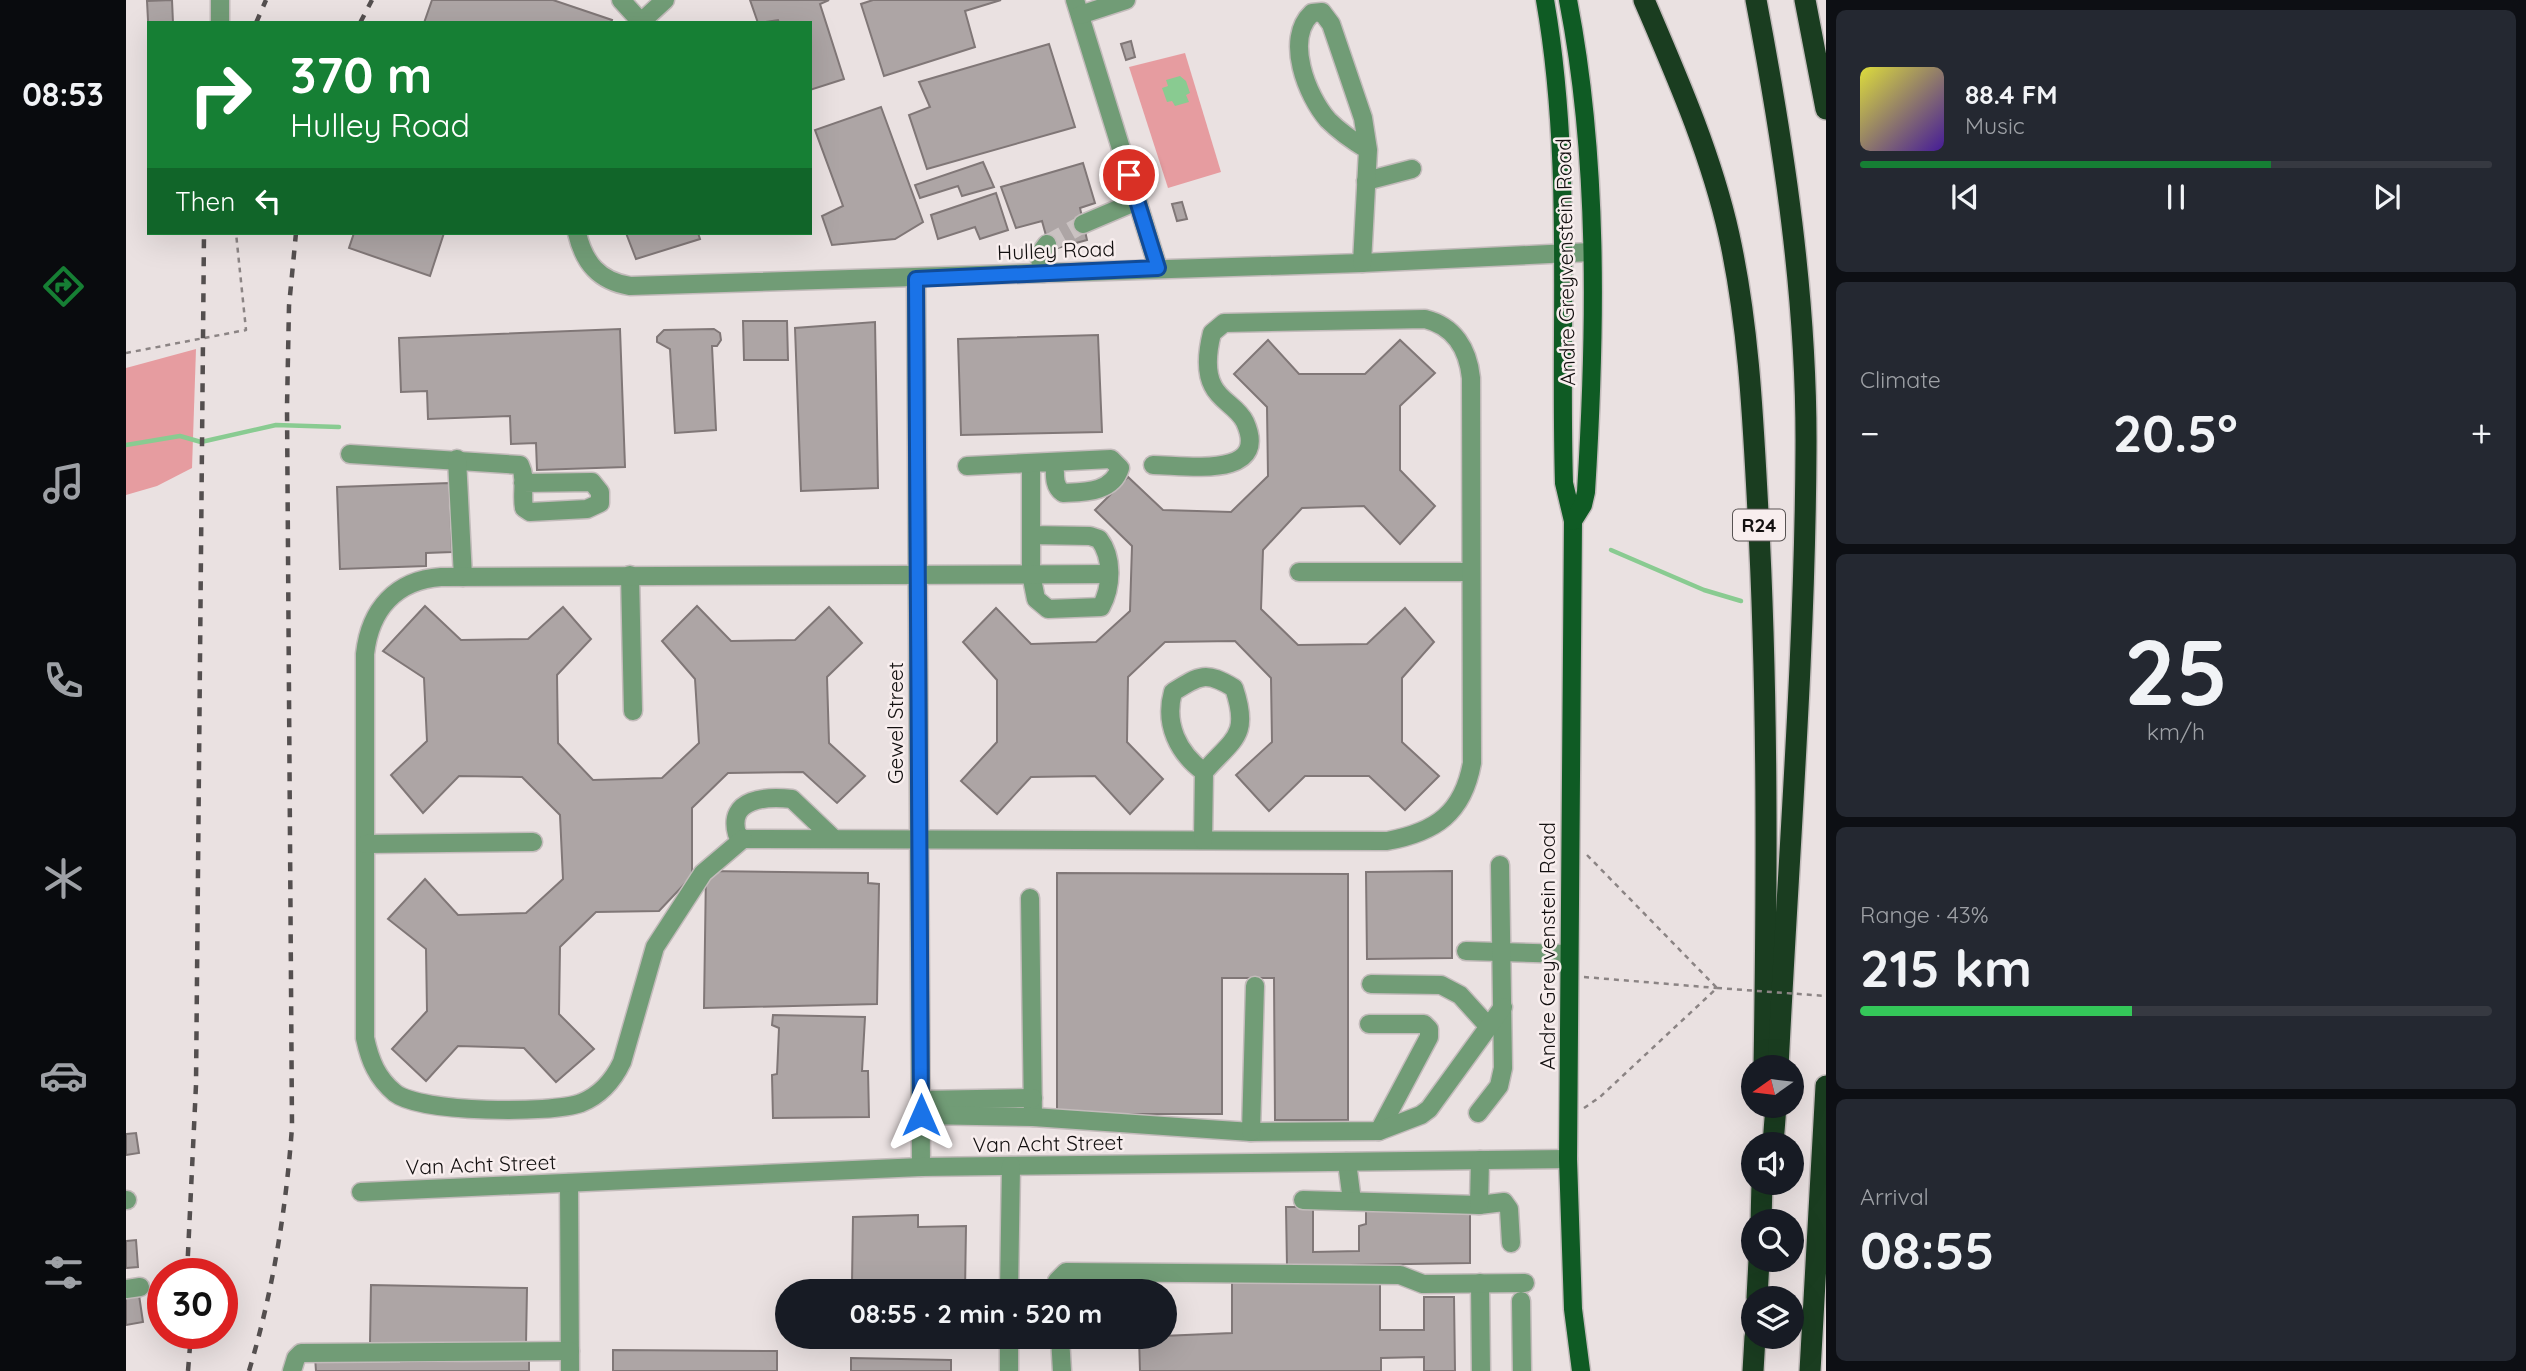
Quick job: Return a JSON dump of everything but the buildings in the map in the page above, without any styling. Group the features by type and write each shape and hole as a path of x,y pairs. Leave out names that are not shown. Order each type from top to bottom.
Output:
{"highway":[{"name":"R24","path":"1644,0 1695,124 1716,184 1729,236 1747,342 1760,552 1765,694 1767,851 1764,1055"},
{"path":"1756,0 1774,93 1790,211 1800,304 1807,447 1779,1055"},
{"path":"1805,0 1826,109"},
{"path":"1811,1371 1826,1086"},
{"path":"1754,1371 1755,1349"}],"main road":[{"name":"Andre Greyvenstein Road","path":"1545,0 1557,96 1562,253 1564,483 1573,521 1568,1159 1573,1309 1581,1371"},
{"name":"Andre Greyvenstein Road","path":"1568,0 1584,104 1591,253 1587,475 1583,505 1573,521"}],"street":[{"path":"220,0 220,21"},
{"path":"621,0 642,14 665,0"},
{"path":"1126,0 1077,8 1158,268"},
{"path":"1362,263 1368,150 1363,118 1328,16 1322,12 1312,13 1304,24 1299,49 1308,82 1326,118 1343,134 1368,150"},
{"path":"1366,181 1412,169"},
{"path":"1083,224 1137,201"},
{"name":"Hulley Road","path":"579,241 587,262 603,278 630,286 916,279 1591,253"},
{"path":"1043,273 1039,255 1047,244"},
{"name":"Gewel Street","path":"916,279 921,1167"},
{"path":"1109,574 463,577 429,578 404,585 384,603 370,629 365,654 365,1038 370,1060 379,1077 397,1095 417,1104 442,1108 561,1109 602,1091 614,1079 629,1043 655,947 707,868 743,839 1387,841 1414,836 1439,824 1468,787 1472,762 1470,364 1459,341 1433,321 1405,318 1224,323 1212,333 1208,372 1219,395 1239,412 1245,422 1248,433 1246,455 1241,461 1225,465 1153,465"},
{"path":"350,454 457,459 520,466 523,483"},
{"path":"457,459 463,577"},
{"path":"967,466 1055,463"},
{"path":"1031,465 1031,535 1031,574 1034,591 1041,605 1048,609 1101,607 1105,600 1109,574 1108,556 1100,539 1090,536 1031,535"},
{"path":"1299,572 1471,572"},
{"path":"630,575 633,711"},
{"path":"1203,840 1204,772 1240,733 1243,714 1234,688 1214,675 1195,678 1173,692 1168,709 1173,734 1188,760 1204,772"},
{"path":"743,839 737,834 735,824 742,807 761,799 788,798 796,801 833,838"},
{"path":"366,844 533,842"},
{"path":"1478,1113 1501,1078 1503,1007 1500,865"},
{"path":"1030,898 1033,1117"},
{"path":"1466,951 1569,954"},
{"path":"1371,984 1441,985 1460,995 1489,1027"},
{"path":"1251,1132 1255,986"},
{"path":"921,1108 1251,1132 1379,1131 1421,1115 1429,1109 1503,1007"},
{"path":"1369,1024 1424,1024 1429,1029 1429,1037 1379,1131"},
{"path":"921,1108 1033,1098"},
{"name":"Van Acht Street","path":"361,1192 921,1167 1568,1159"},
{"path":"1479,1205 1480,1160"},
{"path":"1347,1162 1352,1201"},
{"path":"1009,1279 1011,1166"},
{"path":"569,1183 570,1371"},
{"path":"1303,1200 1507,1204 1511,1243"},
{"path":"1059,1279 1066,1272 1400,1275 1423,1284 1525,1283"},
{"path":"1480,1283 1481,1371"},
{"path":"1521,1301 1522,1371"},
{"path":"1009,1349 1009,1371"},
{"path":"1061,1349 1062,1371"},
{"path":"292,1371 296,1357 301,1353 570,1351"}],"path":[{"path":"126,353 246,330 236,235"},
{"path":"1571,841 1609,875 1717,988"},
{"path":"1570,974 1599,981 1826,996"},
{"path":"1569,1117 1600,1097 1717,988"}],"shaded area":[{"path":"1185,53 1221,172 1168,188 1129,67"},
{"path":"1180,76 1186,81 1190,93 1186,95 1189,102 1175,106 1172,101 1167,102 1162,88 1168,86 1166,80"},
{"path":"196,349 192,468 157,486 126,495 126,368"}],"waterway":[{"path":"126,445 180,436 201,442 276,425 339,427"},
{"path":"1611,550 1704,590 1741,601"}],"tunnel":[{"path":"1047,244 1083,224"}],"railway":[{"path":"257,21 266,0"},
{"path":"361,21 372,0"},
{"path":"188,1258 196,1085 204,235"},
{"path":"249,1371 277,1250 292,1127 287,407 289,306 296,235"},
{"path":"188,1371 190,1349"}],"route":[{"path":"921,1115 916,279 1158,268 1129,175"}]}
